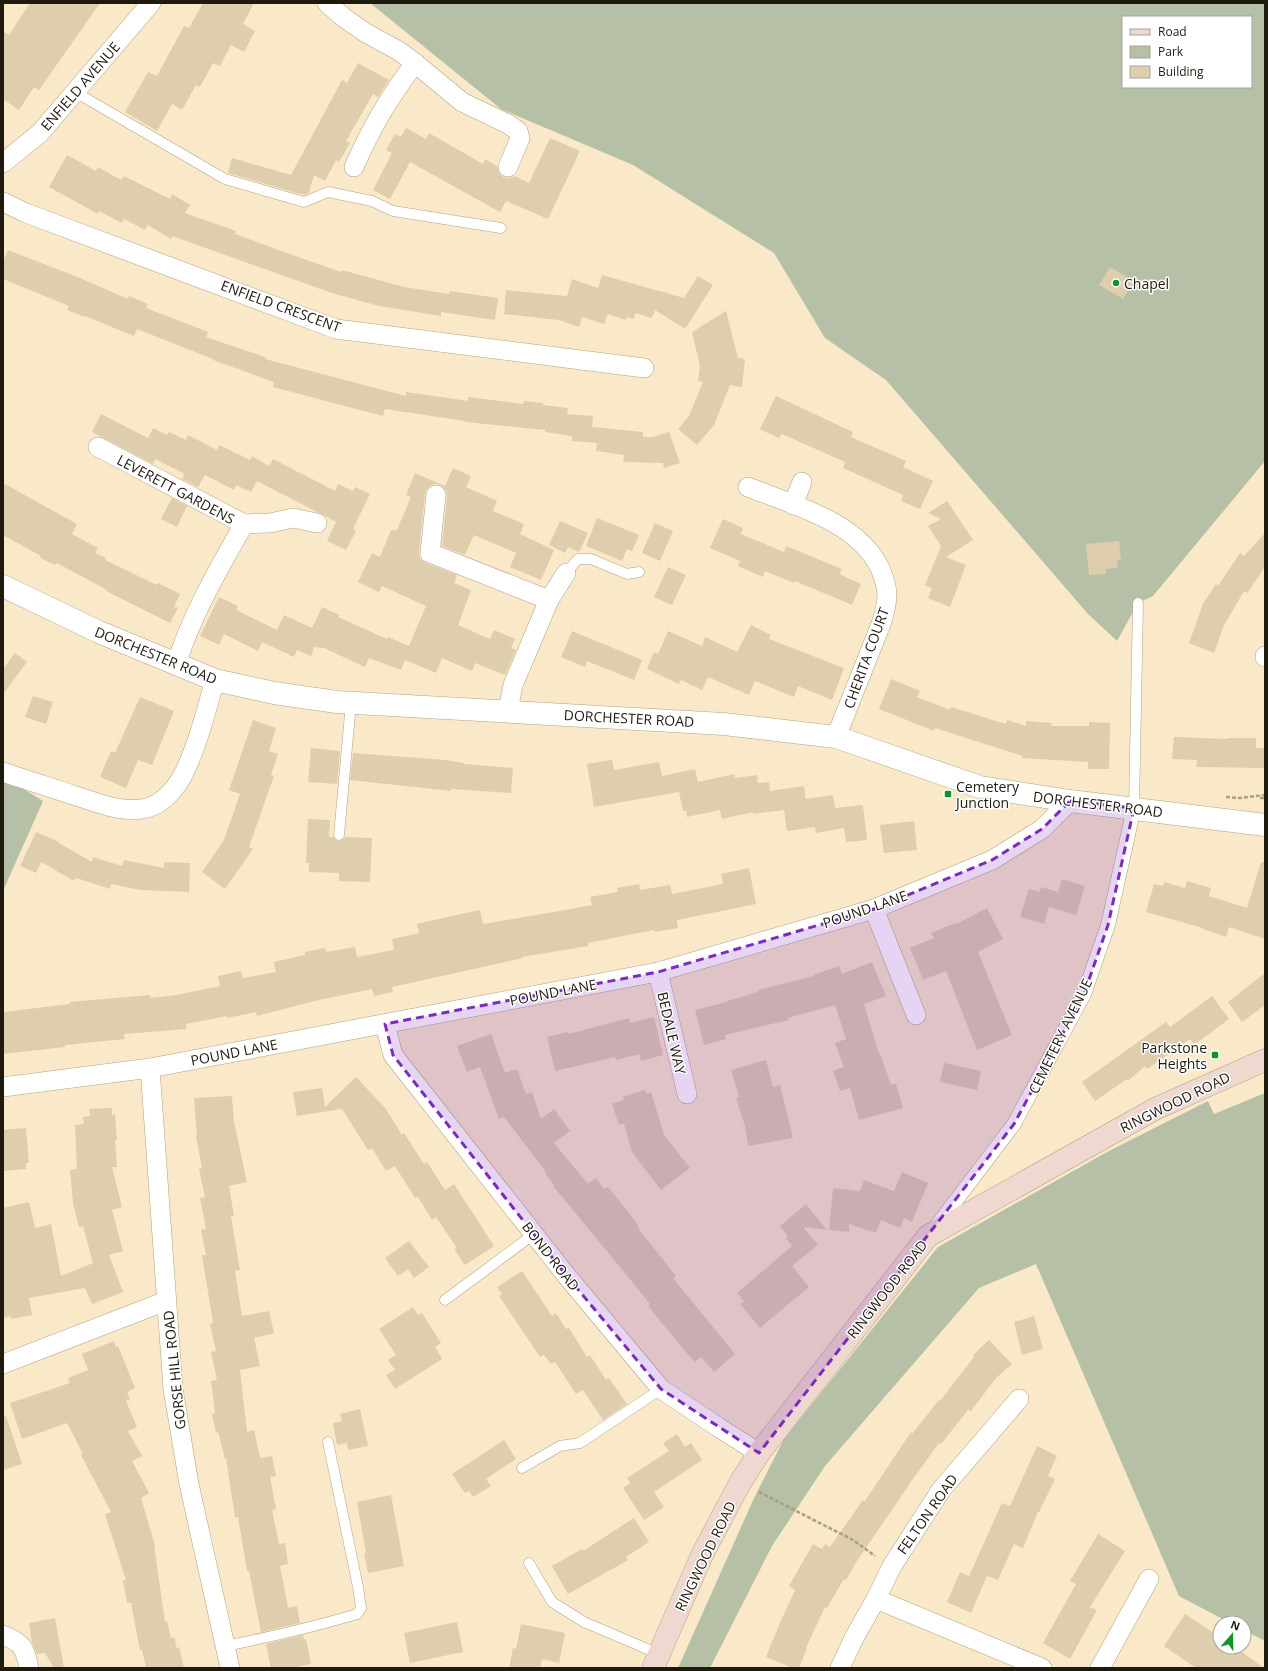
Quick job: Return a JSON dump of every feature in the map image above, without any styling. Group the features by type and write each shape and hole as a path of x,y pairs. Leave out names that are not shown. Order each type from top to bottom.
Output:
{"main road":[{"name":"RINGWOOD ROAD","path":"656,1661 702,1555 740,1483 758,1453 928,1236 1155,1109 1265,1060"}],"street":[{"name":"ENFIELD AVENUE","path":"3,163 40,133 151,3"},
{"path":"327,3 343,17 366,33 399,51 462,102 508,124 518,131 520,138 508,167"},
{"path":"354,167 377,118 390,96 415,63"},
{"name":"ENFIELD CRESCENT","path":"3,202 26,213 336,329 644,368"},
{"name":"LEVERETT GARDENS","path":"98,447 244,524 199,605 176,665"},
{"path":"793,505 802,482"},
{"name":"CHERITA COURT","path":"748,487 813,513 854,536 869,551 883,576 887,593 886,607 881,624 836,737"},
{"path":"436,495 430,553 549,600"},
{"path":"244,524 270,523 293,518 317,524"},
{"path":"508,711 513,685 549,600 566,573"},
{"name":"DORCHESTER ROAD","path":"3,586 99,632 176,665 215,680 274,693 351,703 724,724 836,737 980,787 1070,801 1265,826"},
{"path":"3,772 112,807 133,809 148,808 162,800 174,788 183,774 198,737 215,680"},
{"name":"POUND LANE","path":"3,1087 150,1068 658,972 874,908 992,860 1042,828 1070,801"},
{"name":"CEMETERY AVENUE","path":"928,1236 1014,1124 1084,994 1108,925 1134,808"},
{"path":"874,908 916,1015"},
{"name":"BEDALE WAY","path":"658,972 687,1094"},
{"name":"BOND ROAD","path":"385,1024 393,1055 566,1275 661,1389 758,1453"},
{"name":"GORSE HILL ROAD","path":"150,1068 173,1389 189,1484 230,1668"},
{"path":"3,1364 166,1302"},
{"name":"FELTON ROAD","path":"840,1668 892,1566 941,1490 1019,1399"},
{"path":"1100,1668 1149,1578"},
{"path":"876,1599 1042,1668"},
{"path":"3,1635 11,1638 25,1650 29,1668"}],"lane":[{"path":"76,92 225,179 304,202 328,192 372,201 393,211 501,228"},
{"path":"566,573 578,559 591,559 627,574 639,572"},
{"path":"1134,808 1138,603"},
{"path":"339,836 351,703"},
{"path":"445,1300 534,1234"},
{"path":"522,1468 560,1446 580,1443 661,1389"},
{"path":"226,1646 286,1633 357,1614 361,1608 328,1442"},
{"path":"529,1563 552,1602 584,1622 656,1661"}],"path":[{"path":"1260,798 1265,798"},
{"path":"740,1483 852,1540 892,1566"}],"highlighted area":[{"path":"1070,801 1134,808 1108,925 1084,994 1014,1124 759,1453 661,1389 566,1275 393,1055 385,1024 658,972 874,909 992,860 1042,829"}],"green space":[{"path":"370,3 1265,3 1265,461 1153,596 1138,603 1117,641 1088,614 886,380 825,338 774,253 633,165 501,109"},
{"path":"3,781 17,785 43,801 3,891"},
{"path":"1265,1093 1265,1641 1252,1634 1252,1615 1215,1615 1179,1596 1036,1264 979,1288 825,1466 772,1546 710,1668 678,1668 755,1496 784,1439 938,1247 1107,1152 1208,1101 1214,1114"}],"building":[{"path":"30,3 100,3 39,90 34,87 19,110 3,99 3,31 9,35"},
{"path":"203,3 254,3 243,24 255,31 244,52 231,45 220,66 213,63 200,87 196,85 182,110 172,104 157,131 125,112 148,72 157,76 184,26 189,28"},
{"path":"358,63 389,80 378,97 373,94 346,141 350,143 339,162 336,160 325,181 314,175 309,193 304,195 228,173 232,158 291,175 342,80 347,83"},
{"path":"406,128 426,139 429,133 483,164 485,159 497,166 499,173 503,177 509,178 515,176 529,183 550,138 580,151 548,219 506,201 500,212 410,162 390,199 373,190 392,153 386,150 395,134 401,137"},
{"path":"67,155 96,171 98,167 121,180 124,176 170,199 172,194 190,205 185,213 236,231 235,234 341,272 342,270 404,287 449,294 450,291 498,298 495,320 441,312 441,316 379,306 332,293 172,236 171,239 148,225 145,230 124,219 122,223 99,211 98,214 49,187"},
{"path":"8,250 80,278 128,299 129,296 148,304 146,308 208,332 206,337 265,357 265,359 406,396 406,392 468,401 468,397 523,404 524,401 543,403 543,405 568,408 567,414 593,416 592,427 643,432 643,437 653,437 669,432 680,463 664,468 663,463 623,462 624,455 596,451 597,443 572,441 572,436 545,432 545,430 465,422 385,409 383,416 273,387 274,382 213,360 137,329 134,336 67,310 69,306 3,279 3,262"},
{"name":"Chapel","path":"1110,267 1134,281 1123,299 1099,285"},
{"path":"602,275 684,298 698,276 713,285 685,329 655,310 652,318 635,313 634,319 627,317 626,320 608,314 604,324 582,317 579,327 559,320 504,314 506,290 567,296 572,279 598,288"},
{"path":"726,311 738,358 745,359 742,387 730,385 714,425 697,445 678,429 689,416 703,382 698,381 700,366 692,332"},
{"path":"776,396 853,432 851,437 906,461 903,467 933,481 920,509 901,501 903,495 843,468 845,462 782,434 779,438 760,429"},
{"path":"101,414 148,438 153,428 167,435 169,432 186,440 188,435 217,450 219,445 250,460 252,456 269,466 273,459 335,491 338,484 353,491 355,487 370,494 353,529 356,531 346,550 327,541 336,522 257,481 251,492 236,485 234,490 205,475 198,487 182,479 185,474 155,459 153,464 92,432"},
{"path":"453,468 471,476 466,487 497,501 493,511 524,524 520,534 554,550 541,580 510,567 516,553 474,535 465,555 442,546 447,496 446,491 442,486 437,484 431,485 427,489 425,494 419,552 420,558 426,563 457,575 454,583 471,590 458,625 490,639 494,630 515,639 511,648 516,650 505,675 475,663 472,671 442,658 436,673 405,660 401,670 369,658 365,667 324,648 314,647 311,656 297,650 294,657 262,642 258,651 224,634 219,645 200,636 219,597 238,606 236,610 277,630 284,615 312,628 322,607 339,615 338,617 387,639 388,637 409,646 426,606 382,586 379,592 358,582 372,553 380,557 391,530 397,530 411,497 406,495 415,473 445,486"},
{"path":"3,483 77,524 72,534 98,548 95,553 106,558 105,560 157,585 158,583 180,594 174,607 178,608 170,623 106,591 107,590 57,563 55,565 40,558 41,556 3,535"},
{"path":"172,498 187,506 177,527 161,519"},
{"path":"947,501 973,540 946,557 966,565 950,607 928,598 932,588 925,585 941,546 928,526 941,519 928,513"},
{"path":"597,518 639,535 632,551 627,549 622,561 586,546"},
{"path":"723,519 743,528 741,534 784,552 786,546 842,569 839,574 861,584 852,605 795,581 794,583 765,571 763,577 738,566 740,561 710,548"},
{"path":"560,521 588,533 579,552 568,547 565,553 549,545"},
{"path":"655,523 673,531 660,561 642,553"},
{"path":"1265,533 1265,567 1247,593 1244,591 1224,625 1214,653 1189,643 1203,604 1216,584 1218,586 1240,553 1244,556"},
{"path":"1119,541 1121,560 1117,560 1118,568 1106,569 1106,574 1089,575 1086,544"},
{"path":"668,567 686,575 672,605 654,597"},
{"path":"751,625 771,635 769,639 844,668 832,700 798,686 794,697 755,681 749,695 708,677 702,690 681,680 679,684 647,669 654,652 658,654 668,631 702,646 705,637 737,652"},
{"path":"572,631 642,660 634,680 587,661 585,667 561,657"},
{"path":"15,653 27,662 3,694 3,669"},
{"path":"891,679 920,691 917,697 950,710 951,707 1006,724 1007,720 1026,726 1026,721 1052,723 1051,726 1089,726 1089,722 1110,723 1109,769 1088,769 1088,762 1022,758 1023,756 935,728 934,731 879,709"},
{"path":"33,696 53,702 46,724 25,717"},
{"path":"140,697 174,711 152,765 138,760 126,788 100,777 111,751 115,753"},
{"path":"253,720 276,728 269,751 278,754 271,775 274,776 249,847 253,849 225,889 202,872 224,840 240,794 229,790"},
{"path":"1174,737 1227,739 1256,738 1256,748 1265,748 1265,768 1196,767 1197,760 1172,759"},
{"path":"311,748 340,751 337,784 308,782"},
{"path":"353,753 445,760 464,764 513,768 511,793 451,789 451,791 350,780"},
{"path":"612,760 614,770 659,762 662,776 695,769 698,782 734,774 735,778 757,775 758,783 769,782 770,791 804,786 806,799 833,795 835,808 863,805 867,840 846,842 844,828 816,833 815,827 787,831 784,810 753,814 753,812 722,819 720,810 687,817 686,811 683,811 679,792 594,807 587,764"},
{"path":"308,819 330,820 329,837 333,837 338,841 342,841 345,837 372,838 370,882 339,881 339,873 309,872 309,863 306,863"},
{"path":"914,821 917,850 884,853 880,825"},
{"path":"36,832 59,842 92,862 93,857 122,866 124,860 164,868 164,862 190,863 189,892 140,890 111,884 110,889 76,878 74,881 41,862 36,873 20,866"},
{"path":"1261,862 1265,862 1265,939 1229,927 1226,937 1203,928 1146,912 1154,884 1163,886 1164,882 1185,888 1187,881 1211,888 1209,896 1247,908"},
{"path":"749,868 756,904 677,920 678,928 655,932 654,930 588,943 588,946 522,957 523,958 392,987 393,992 374,996 372,989 310,1002 257,1016 256,1012 186,1024 186,1029 124,1034 125,1039 65,1045 65,1047 3,1054 3,1012 70,1004 70,1002 150,995 150,998 177,995 220,986 218,976 241,971 243,978 276,972 274,962 305,955 305,952 325,948 326,952 355,947 357,957 394,950 392,939 419,933 417,924 447,917 480,910 483,924 565,910 592,905 590,897 618,892 617,888 639,884 640,890 670,885 672,894 723,884 721,874"},
{"path":"1062,879 1085,886 1076,915 1049,907 1044,924 1020,917 1029,889 1039,892 1041,887 1058,892"},
{"path":"987,908 1003,939 978,952 1012,1035 977,1050 946,971 923,980 910,948 934,938 931,933 955,923 956,924"},
{"path":"872,962 886,996 864,1004 879,1054 891,1085 896,1084 903,1108 859,1120 850,1088 840,1091 833,1071 844,1067 835,1043 846,1039 835,1005 788,1018 789,1020 725,1035 726,1039 704,1045 695,1010 727,1002 758,992 758,990 814,976 813,975 839,966 842,974"},
{"path":"1265,973 1265,1005 1242,1022 1228,1002"},
{"path":"1212,996 1229,1019 1194,1045 1190,1039 1147,1069 1145,1066 1128,1081 1127,1079 1095,1101 1082,1082 1166,1022 1170,1027"},
{"path":"654,1017 663,1055 641,1061 640,1054 616,1060 615,1057 555,1071 547,1037 568,1032 569,1034 629,1018 630,1023"},
{"path":"491,1034 505,1073 517,1069 526,1094 532,1092 541,1119 554,1109 570,1131 554,1143 588,1184 596,1178 604,1189 608,1187 676,1276 673,1278 735,1354 714,1372 701,1357 695,1362 684,1350 648,1306 650,1304 553,1186 554,1185 545,1173 546,1172 504,1117 499,1119 480,1067 467,1072 457,1046"},
{"path":"766,1060 773,1087 780,1085 793,1138 748,1146 745,1126 736,1098 739,1097 731,1070"},
{"path":"944,1063 981,1071 977,1090 940,1082"},
{"path":"356,1077 386,1109 402,1135 404,1133 424,1164 427,1162 445,1190 454,1184 494,1246 465,1265 454,1249 457,1248 436,1217 432,1220 418,1197 415,1198 395,1166 386,1171 372,1148 368,1150 342,1109 297,1116 293,1092 322,1088 325,1107"},
{"path":"645,1090 646,1094 651,1092 664,1135 690,1168 661,1190 632,1152 624,1124 619,1125 612,1104 624,1100 623,1097"},
{"path":"232,1096 234,1122 247,1182 229,1186 234,1216 231,1216 240,1270 235,1271 242,1316 269,1311 274,1333 254,1338 260,1366 240,1370 247,1432 254,1430 260,1458 272,1456 276,1476 270,1477 276,1509 272,1510 279,1544 285,1543 288,1564 280,1566 288,1608 297,1606 300,1623 261,1632 249,1571 247,1571 238,1517 235,1517 226,1458 225,1459 218,1432 216,1433 212,1414 215,1413 211,1381 217,1380 211,1352 216,1351 210,1324 213,1323 202,1255 206,1255 201,1230 206,1229 200,1198 205,1197 199,1169 202,1168 196,1136 194,1098"},
{"path":"112,1108 112,1115 115,1114 117,1167 112,1167 122,1207 112,1210 123,1251 109,1255 123,1292 92,1304 85,1288 29,1298 32,1315 11,1319 11,1316 3,1318 3,1208 29,1202 35,1228 51,1224 61,1276 93,1263 83,1226 79,1227 73,1203 70,1170 77,1169 75,1125 84,1124 83,1117 90,1116 89,1109"},
{"path":"26,1128 29,1163 26,1163 26,1169 3,1171 3,1130"},
{"path":"902,1172 928,1183 912,1222 904,1218 900,1228 881,1220 876,1233 849,1224 849,1232 829,1230 833,1188 860,1191 864,1180 894,1191"},
{"path":"806,1204 827,1230 803,1227 818,1245 792,1266 809,1287 760,1328 740,1304 744,1302 737,1293 792,1246 786,1238 788,1236 780,1226"},
{"path":"409,1241 429,1267 414,1278 408,1269 398,1276 385,1258"},
{"path":"522,1271 552,1316 556,1313 566,1329 569,1328 587,1357 590,1355 606,1380 609,1378 627,1404 603,1420 583,1390 576,1394 555,1362 551,1364 544,1355 540,1357 499,1296 502,1294 497,1287"},
{"path":"413,1307 418,1315 422,1313 441,1343 435,1347 442,1359 395,1389 386,1375 395,1370 388,1360 396,1355 379,1329"},
{"path":"1034,1316 1043,1349 1022,1355 1014,1322"},
{"path":"989,1340 1012,1364 996,1378 971,1411 968,1410 941,1444 939,1443 915,1476 857,1561 846,1580 844,1579 827,1608 825,1607 806,1648 799,1668 793,1668 766,1657 795,1590 789,1586 813,1544 822,1549 825,1544 830,1547 863,1500 865,1501 911,1432 912,1434 939,1400 940,1401 974,1357 973,1355"},
{"path":"114,1341 116,1347 118,1346 135,1388 127,1392 130,1399 126,1401 137,1427 128,1431 142,1456 132,1461 149,1493 141,1498 155,1545 165,1622 167,1621 171,1638 175,1638 176,1648 179,1647 184,1668 146,1668 142,1650 140,1650 131,1603 127,1603 123,1580 126,1580 105,1514 111,1512 81,1455 83,1454 67,1423 22,1439 10,1403 70,1383 68,1378 88,1370 82,1354"},
{"path":"360,1409 368,1446 348,1450 347,1443 337,1445 333,1423 342,1421 340,1414"},
{"path":"6,1416 22,1464 3,1470 3,1417"},
{"path":"677,1434 685,1447 691,1443 702,1460 654,1492 664,1507 644,1520 623,1488 630,1483 627,1478 669,1451 663,1443"},
{"path":"504,1440 516,1459 486,1479 491,1486 473,1497 469,1491 465,1493 452,1474"},
{"path":"1037,1446 1057,1456 1048,1476 1055,1479 1038,1512 1023,1548 1014,1544 998,1580 987,1576 971,1613 947,1602 960,1572 969,1576 1002,1503 1010,1506"},
{"path":"391,1495 404,1566 368,1573 357,1502"},
{"path":"634,1518 649,1542 626,1557 628,1560 568,1594 552,1566 582,1549 583,1551"},
{"path":"1098,1534 1125,1551 1090,1607 1097,1610 1070,1659 1043,1643 1076,1584 1070,1581"},
{"path":"1185,1614 1212,1632 1212,1655 1246,1655 1264,1668 1196,1668 1164,1646"},
{"path":"55,1618 64,1668 54,1668 45,1653 37,1654 32,1643 29,1623"},
{"path":"457,1622 463,1652 410,1663 404,1633"},
{"path":"521,1624 565,1633 559,1663 542,1659 540,1668 509,1668 513,1648 516,1649"},
{"path":"303,1635 304,1640 306,1639 311,1664 292,1668 271,1668 266,1644"}],"place":[{"name":"Chapel","path":"1116,283"},
{"name":"Cemetery Junction","path":"948,794"},
{"name":"Parkstone Heights","path":"1215,1055"}]}
